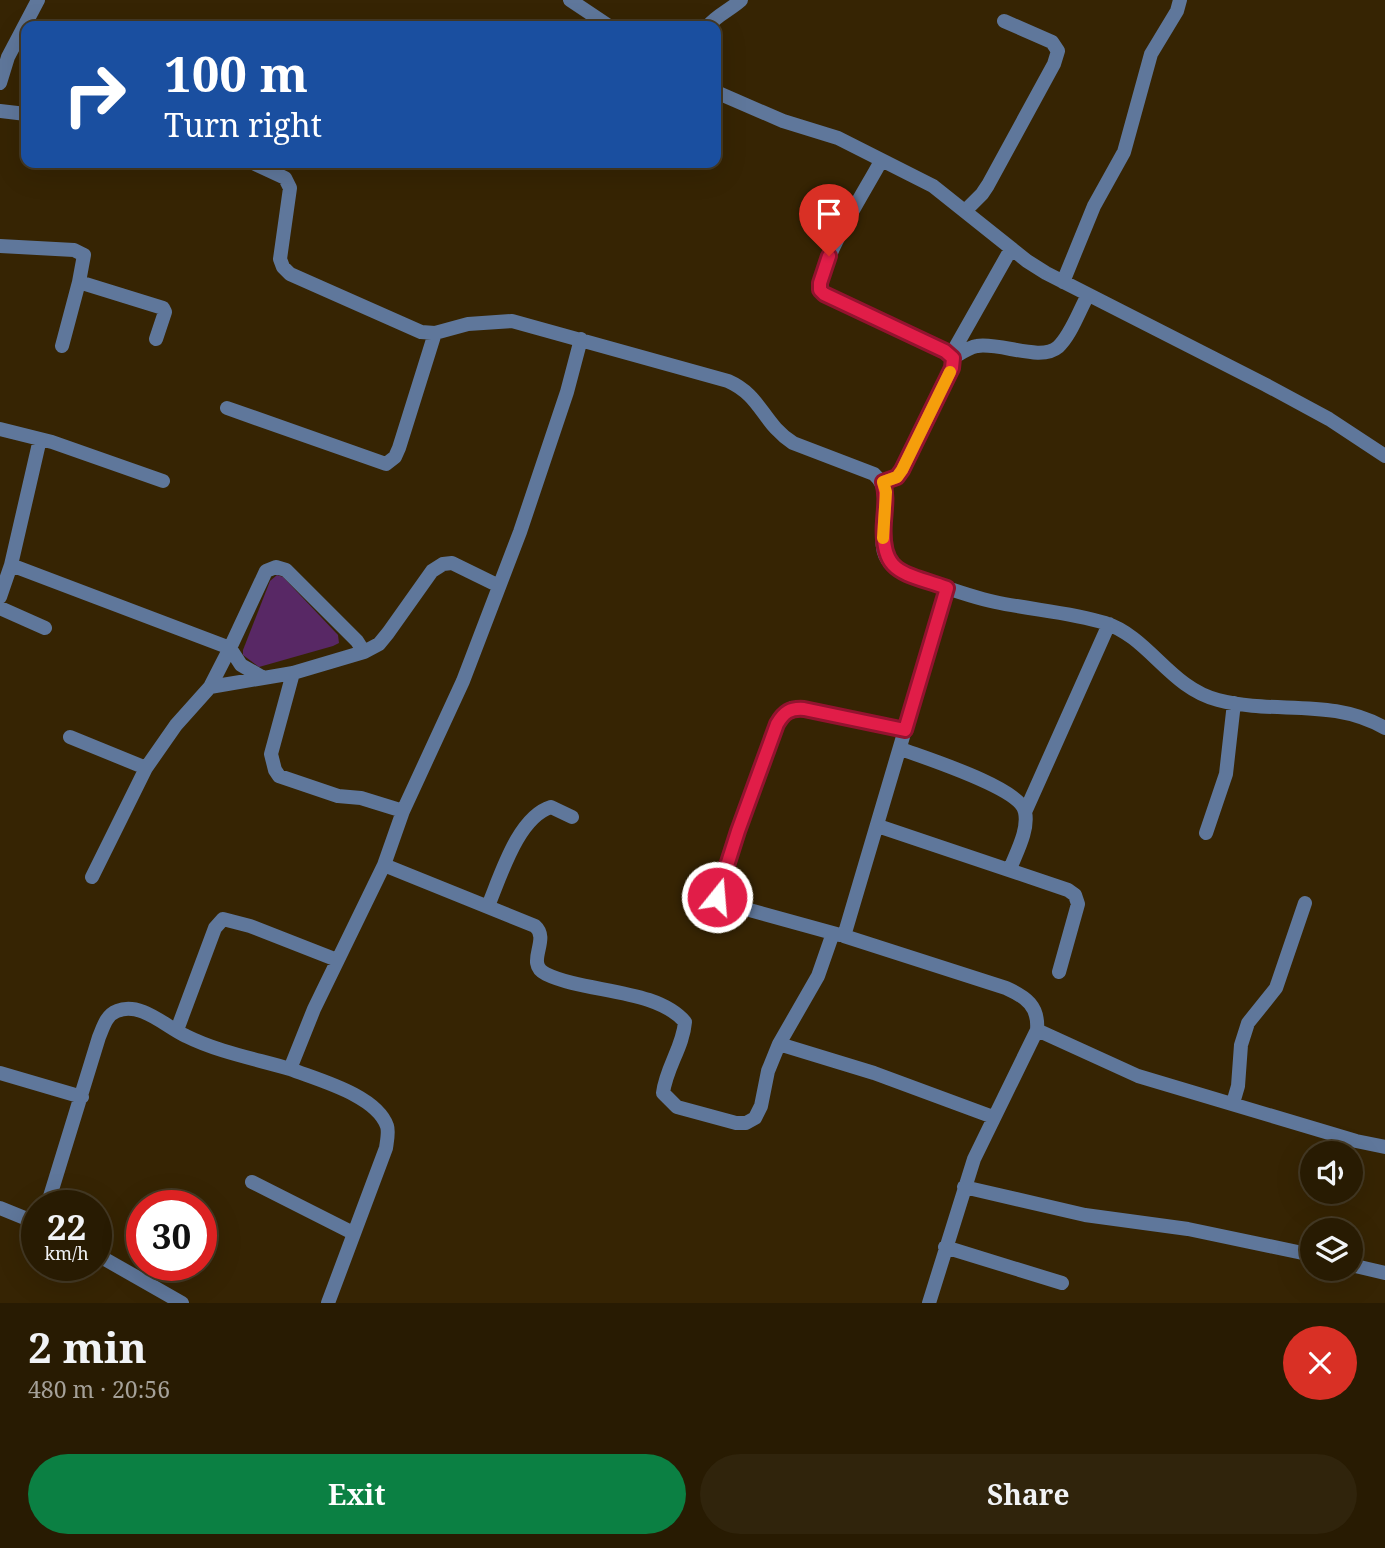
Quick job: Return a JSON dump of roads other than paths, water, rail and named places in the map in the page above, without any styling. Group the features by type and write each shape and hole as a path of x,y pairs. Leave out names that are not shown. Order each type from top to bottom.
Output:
{"street":[{"path":"27,21 38,0"},
{"path":"570,0 602,21"},
{"path":"712,21 741,0"},
{"path":"1063,282 1094,206 1124,152 1150,54 1177,11 1180,0"},
{"path":"966,210 988,185 1037,97 1058,51 1052,42 1004,21"},
{"path":"0,82 8,57 21,32"},
{"path":"721,94 783,121 838,138 933,186 1027,261 1303,405 1385,456"},
{"path":"0,111 21,113"},
{"path":"881,161 829,256 820,290 831,298 952,356"},
{"path":"277,168 290,188 280,259 290,274 421,332 435,333 468,324 512,321 728,381 751,395 773,428 782,436 793,443 874,474 883,482 886,492 883,540 889,563 902,572 994,602 1110,624 1124,631 1174,678 1191,689 1219,700 1335,710 1366,718 1385,728"},
{"path":"0,246 80,251 84,255 62,346"},
{"path":"883,482 897,477 902,470 952,368 952,356 1011,249"},
{"path":"79,282 163,309 165,312 156,339"},
{"path":"952,356 974,346 1000,346 1033,353 1055,350 1063,341 1088,295"},
{"path":"226,408 386,464 395,457 435,333"},
{"path":"290,1069 314,1009 384,865 403,811 463,681 520,532 581,339"},
{"path":"0,429 40,439 163,481"},
{"path":"0,597 11,565 40,439"},
{"path":"210,687 293,673 364,652 379,644 432,571 443,564 452,563 499,586"},
{"path":"11,565 230,648 241,665 262,677"},
{"path":"92,877 146,768 176,725 210,687 262,575 270,568 276,567 290,574 357,641 364,652"},
{"path":"384,865 488,906 540,931 542,937 536,957 537,965 547,975 621,993 678,1013 685,1021 684,1036 665,1080 663,1093 677,1107 736,1123 747,1123 755,1118 761,1106 768,1071 779,1044 839,934 878,826 947,588"},
{"path":"0,608 45,628"},
{"path":"1010,869 1025,826 1026,810 1110,624"},
{"path":"293,673 271,754 279,776 338,796 361,798 403,811"},
{"path":"1206,833 1226,774 1234,703"},
{"path":"905,730 792,708 783,714 738,831 717,901 839,934 977,978 1018,993 1030,1001 1035,1010 1037,1030 993,1117 964,1187 929,1303"},
{"path":"70,737 146,768"},
{"path":"901,749 993,785 1015,796 1026,810"},
{"path":"488,906 521,833 533,817 541,810 551,807 572,817"},
{"path":"878,826 1010,869 1075,895 1078,904 1059,972"},
{"path":"1233,1103 1238,1086 1241,1045 1248,1023 1276,988 1305,903"},
{"path":"177,1030 215,928 223,919 235,921 337,960"},
{"path":"52,1190 105,1021 116,1011 130,1009 149,1014 198,1040 290,1069 353,1094 378,1112 388,1127 386,1148 328,1303"},
{"path":"1037,1030 1119,1069 1356,1141 1385,1147"},
{"path":"779,1044 874,1073 993,1117"},
{"path":"0,1073 82,1097"},
{"path":"252,1182 354,1233"},
{"path":"964,1187 1085,1215 1188,1229 1300,1252"},
{"path":"0,1208 21,1217"},
{"path":"945,1247 1062,1283"},
{"path":"112,1263 181,1303"},
{"path":"1363,1268 1385,1273"}]}
